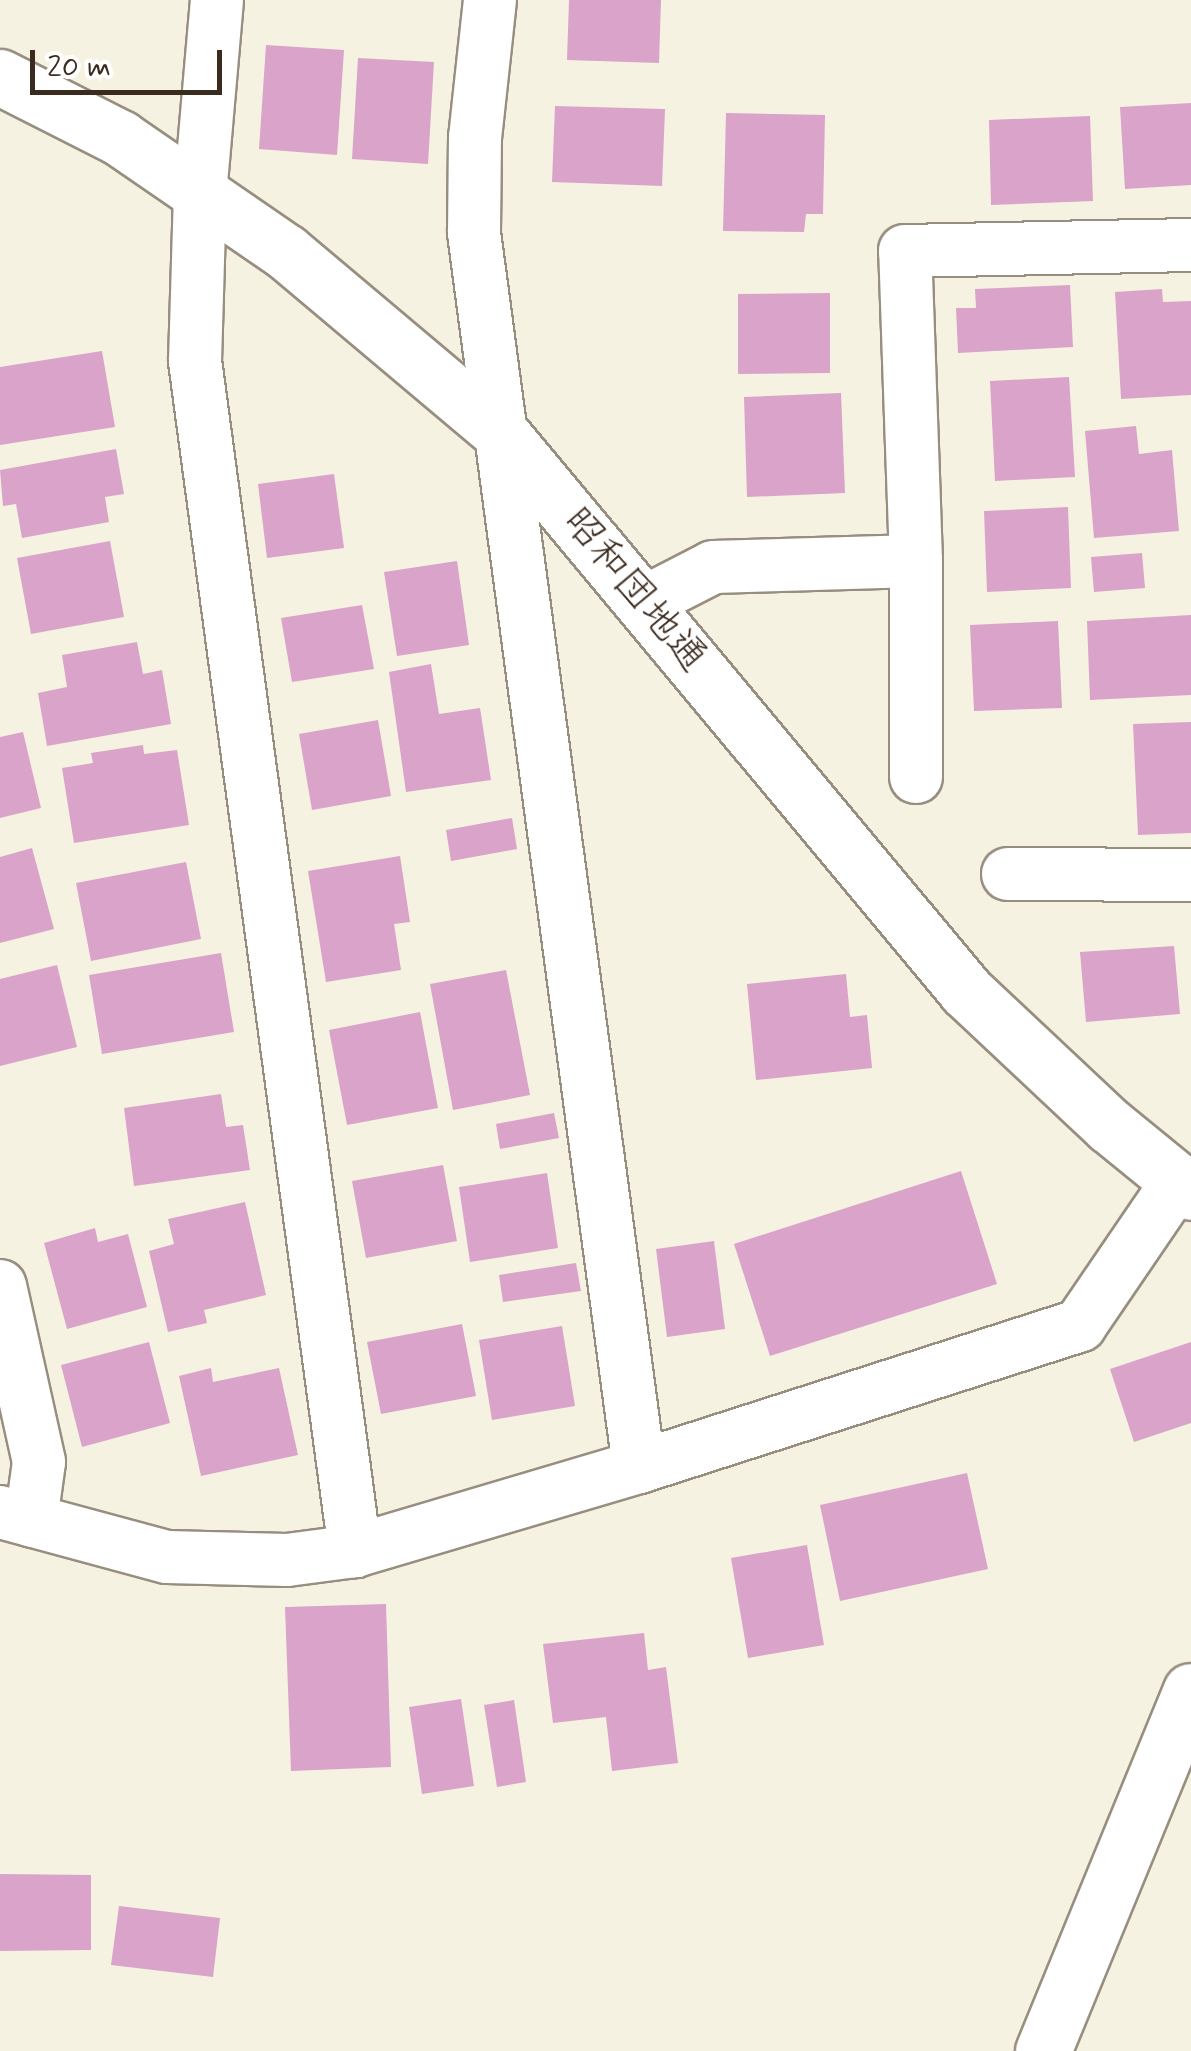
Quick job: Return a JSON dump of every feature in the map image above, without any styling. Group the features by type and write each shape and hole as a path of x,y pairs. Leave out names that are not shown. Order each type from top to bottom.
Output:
{"street":[{"path":"217,0 200,193 195,361 355,1551"},
{"path":"490,0 475,137 474,233 639,1466"},
{"name":"昭和団地通","path":"0,77 120,138 286,252 500,432 966,991 1184,1187"},
{"path":"916,777 916,561 905,251 1191,245"},
{"path":"645,602 713,567 916,561"},
{"path":"1008,874 1191,874"},
{"path":"0,1286 39,1462 15,1516 166,1557 287,1560 355,1551 639,1466 1080,1325 1184,1187"},
{"path":"1044,2051 1191,1691"}],"building":[{"path":"569,0 661,0 659,63 567,60"},
{"path":"266,45 344,50 337,155 259,149"},
{"path":"358,58 434,62 428,164 352,159"},
{"path":"1191,103 1191,185 1125,189 1120,107"},
{"path":"555,106 665,109 662,186 552,182"},
{"path":"726,113 825,115 823,214 806,214 804,232 723,231"},
{"path":"1090,116 1093,201 991,205 989,120"},
{"path":"1070,285 1073,347 958,353 956,308 976,308 975,289"},
{"path":"1162,289 1163,302 1191,301 1191,395 1121,399 1115,292"},
{"path":"830,293 830,373 738,374 738,294"},
{"path":"102,351 115,427 0,445 0,367"},
{"path":"1069,377 1075,477 995,481 990,381"},
{"path":"841,393 845,493 747,497 744,397"},
{"path":"1136,426 1139,454 1172,450 1179,531 1094,538 1085,431"},
{"path":"116,449 124,494 105,497 109,522 22,538 16,504 3,506 0,470"},
{"path":"334,474 344,548 267,558 258,484"},
{"path":"1068,507 1071,588 987,592 984,511"},
{"path":"110,541 124,617 31,634 17,558"},
{"path":"1142,553 1145,588 1094,592 1091,557"},
{"path":"457,561 469,645 397,656 384,572"},
{"path":"362,605 374,669 292,682 281,618"},
{"path":"1191,615 1191,695 1090,700 1087,621"},
{"path":"1058,621 1062,708 974,711 970,625"},
{"path":"137,642 143,674 162,670 171,724 47,746 38,693 67,687 62,655"},
{"path":"431,664 439,714 480,708 491,780 406,792 389,672"},
{"path":"378,720 391,796 312,810 299,734"},
{"path":"1191,722 1191,833 1138,835 1133,724"},
{"path":"23,732 41,808 0,818 0,737"},
{"path":"143,745 144,754 177,750 189,825 74,843 62,768 93,763 91,753"},
{"path":"512,818 517,849 451,861 446,830"},
{"path":"32,848 54,929 0,943 0,857"},
{"path":"400,856 410,922 394,924 401,970 326,982 308,871"},
{"path":"186,862 201,939 91,961 76,883"},
{"path":"1174,946 1180,1014 1086,1022 1080,952"},
{"path":"221,953 234,1032 102,1054 89,975"},
{"path":"57,965 77,1047 0,1066 0,979"},
{"path":"506,970 530,1095 453,1110 430,984"},
{"path":"846,974 850,1017 867,1015 872,1068 756,1080 747,984"},
{"path":"420,1012 438,1108 347,1125 329,1030"},
{"path":"221,1094 226,1127 243,1125 250,1170 134,1186 124,1108"},
{"path":"554,1113 559,1138 500,1149 496,1124"},
{"path":"443,1165 457,1241 366,1258 352,1181"},
{"path":"961,1171 997,1284 770,1356 734,1244"},
{"path":"547,1173 558,1248 470,1262 459,1187"},
{"path":"245,1202 266,1295 204,1310 207,1323 168,1332 149,1251 174,1244 168,1219"},
{"path":"95,1228 98,1242 128,1234 147,1307 67,1329 44,1243"},
{"path":"714,1241 725,1329 667,1337 656,1249"},
{"path":"576,1263 581,1291 503,1302 499,1275"},
{"path":"462,1324 476,1396 381,1414 367,1342"},
{"path":"562,1326 575,1406 492,1420 479,1340"},
{"path":"149,1342 170,1423 82,1447 61,1365"},
{"path":"1191,1342 1191,1423 1134,1442 1110,1369"},
{"path":"211,1368 213,1382 279,1368 298,1455 201,1476 179,1376"},
{"path":"967,1473 988,1569 840,1601 820,1505"},
{"path":"807,1545 824,1645 748,1658 731,1558"},
{"path":"386,1604 391,1767 291,1771 285,1607"},
{"path":"644,1633 648,1670 666,1667 678,1763 612,1771 606,1717 553,1723 543,1644"},
{"path":"461,1699 474,1786 422,1794 409,1707"},
{"path":"514,1700 526,1782 497,1787 484,1705"},
{"path":"0,1874 91,1875 91,1950 0,1951"},
{"path":"119,1906 220,1918 213,1977 111,1965"}]}
